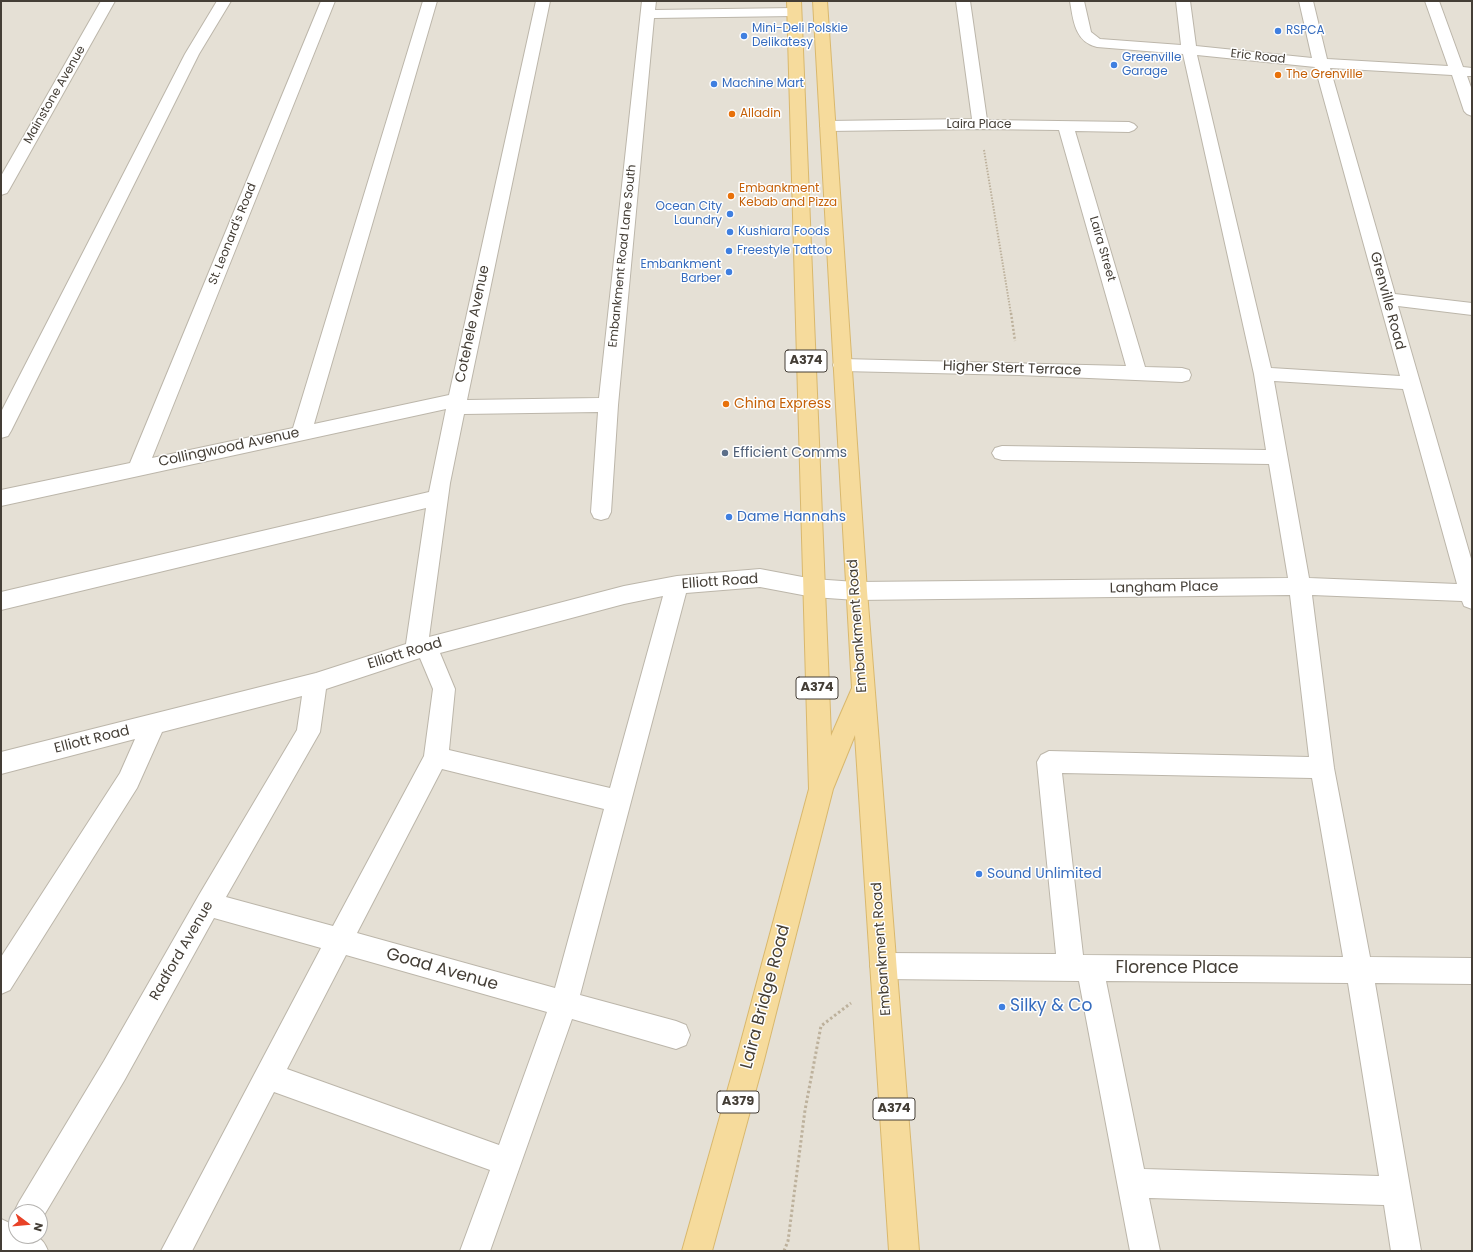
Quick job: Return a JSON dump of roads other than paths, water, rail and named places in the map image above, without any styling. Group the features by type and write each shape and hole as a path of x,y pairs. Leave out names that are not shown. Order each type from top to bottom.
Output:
{"main road":[{"name":"Embankment Road","path":"820,1 862,690 904,1251"},
{"name":"A374","path":"794,7 821,789"},
{"name":"A374","path":"821,789 862,690"},
{"name":"Laira Bridge Road","path":"696,1251 750,1060 821,789"}],"street":[{"name":"Mainstone Avenue","path":"1,190 108,1"},
{"path":"1,431 192,54 224,1"},
{"name":"St. Leonard's Road","path":"138,468 328,1"},
{"path":"302,432 430,1"},
{"name":"Cotehele Avenue","path":"422,648 437,498 543,1"},
{"path":"963,1 980,124"},
{"name":"Eric Road","path":"1077,1 1083,32 1092,42 1321,63 1465,72"},
{"path":"1183,1 1189,50 1263,374 1300,586 1322,768 1359,970 1406,1251"},
{"name":"Grenville Road","path":"1306,1 1321,63 1471,595"},
{"path":"1432,1 1465,72 1472,111"},
{"path":"648,8 794,7"},
{"name":"Embankment Road Lane South","path":"602,512 608,405 648,8"},
{"name":"Laira Place","path":"828,126 980,124 1129,127"},
{"name":"Laira Street","path":"1066,126 1137,373"},
{"path":"1387,299 1472,309"},
{"name":"Higher Stert Terrace","path":"842,365 1019,368 1182,375"},
{"path":"1263,374 1410,383"},
{"name":"Collingwood Avenue","path":"1,498 302,432 456,404 608,405"},
{"path":"1002,453 1277,457"},
{"path":"1,601 437,498"},
{"name":"Elliott Road","path":"1,764 316,683 422,648 624,595 677,585 760,578 813,588 856,591"},
{"path":"475,1251 564,1004 677,585"},
{"name":"Langham Place","path":"856,591 1300,586 1471,595"},
{"path":"176,1251 338,940 436,757 444,689 422,648"},
{"name":"Radford Avenue","path":"34,1204 114,1071 208,904 308,732 316,683"},
{"path":"1,981 129,780 153,724"},
{"path":"436,757 618,801"},
{"path":"1145,1251 1132,1183 1081,968 1049,762 1322,768"},
{"name":"Goad Avenue","path":"208,904 676,1035"},
{"name":"Florence Place","path":"884,978 1081,968 1472,971"},
{"path":"268,1076 506,1162"},
{"path":"1132,1183 1395,1191"}],"place":[{"name":"RSPCA","path":"1278,31"},
{"name":"Mini-Deli Polskie Delikatesy","path":"744,36"},
{"name":"Greenville Garage","path":"1114,65"},
{"name":"The Grenville","path":"1278,75"},
{"name":"Machine Mart","path":"714,84"},
{"name":"Alladin","path":"732,114"},
{"name":"Embankment Kebab and Pizza","path":"731,196"},
{"name":"Ocean City Laundry","path":"730,214"},
{"name":"Kushiara Foods","path":"730,232"},
{"name":"Freestyle Tattoo","path":"729,251"},
{"name":"Embankment Barber","path":"729,272"},
{"name":"China Express","path":"726,404"},
{"name":"Efficient Comms","path":"725,453"},
{"name":"Dame Hannahs","path":"729,517"},
{"name":"Sound Unlimited","path":"979,874"},
{"name":"Silky & Co","path":"1002,1007"}]}
